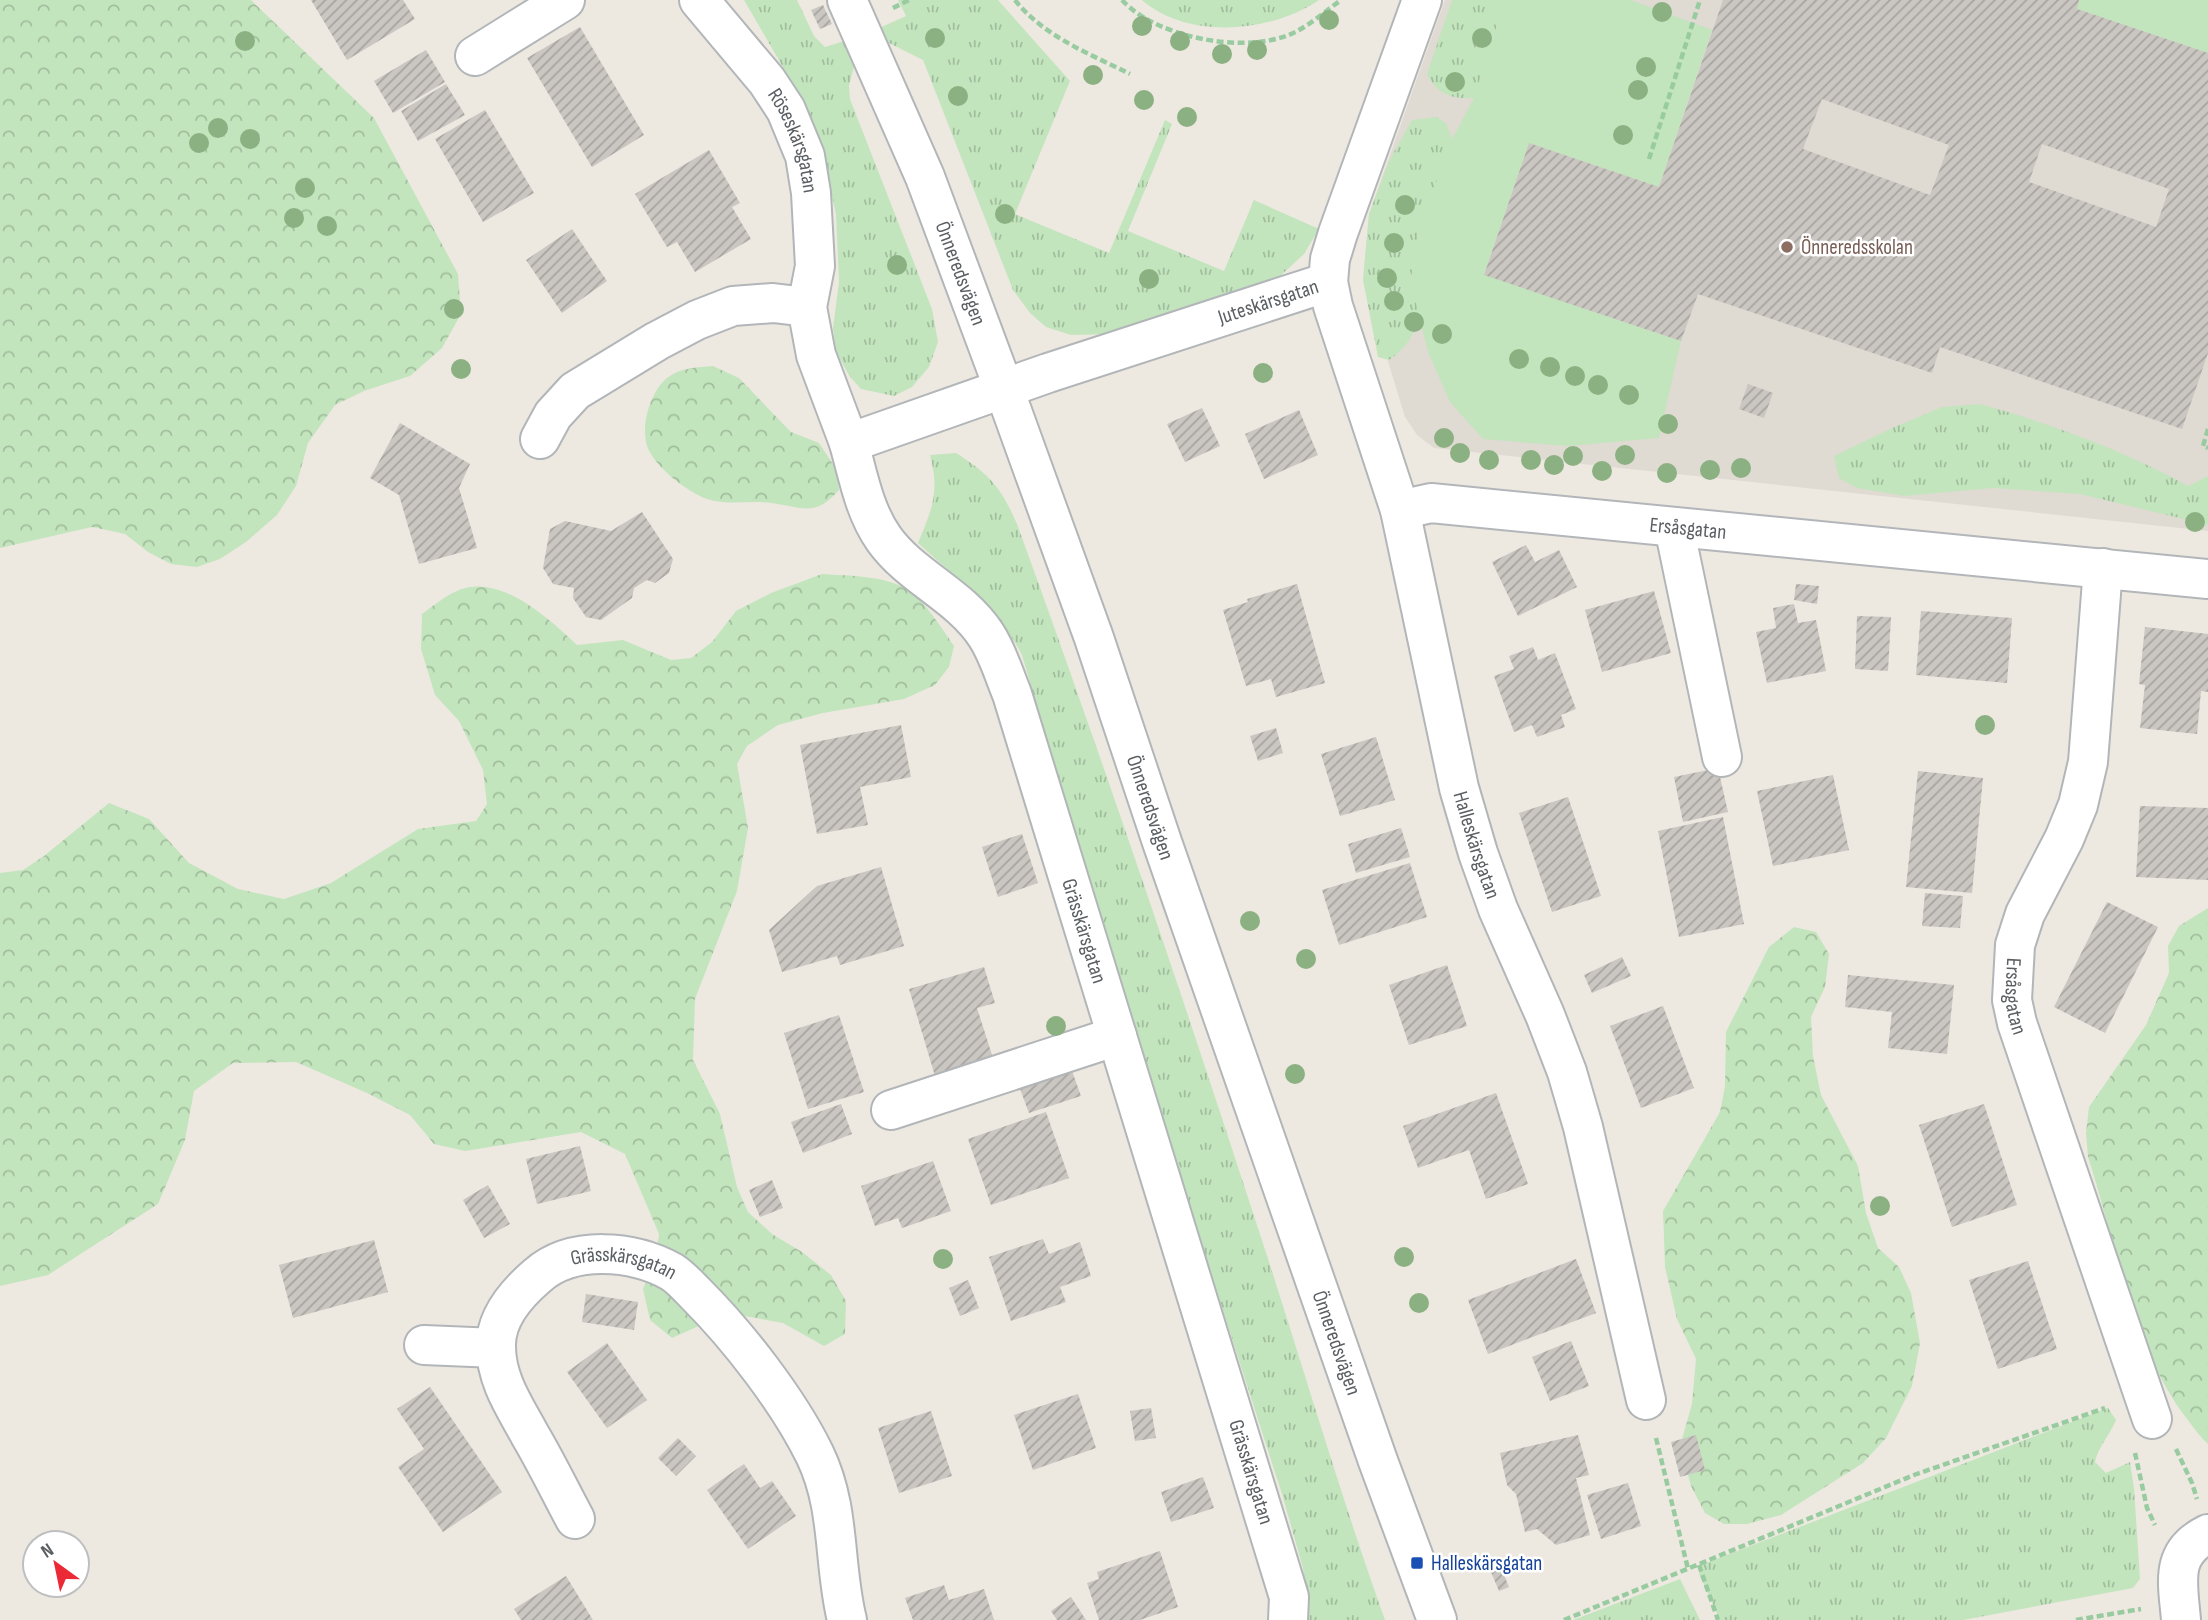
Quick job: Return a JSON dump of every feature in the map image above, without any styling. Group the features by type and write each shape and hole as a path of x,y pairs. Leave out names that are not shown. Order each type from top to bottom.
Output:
{"street":[{"path":"475,56 565,0"},
{"name":"Önneredsvägen","path":"847,0 925,177 1004,389 1094,638 1161,842 1378,1461 1437,1620"},
{"name":"Juteskärsgatan","path":"1004,389 1328,282 1330,258 1338,233 1422,0"},
{"name":"Röseskärsgatan","path":"707,9 742,49 779,100 805,156 811,193 815,266 807,307 816,355 849,443"},
{"name":"Halleskärsgatan","path":"1328,282 1333,306 1400,510 1458,788 1497,909 1545,1015 1567,1072 1583,1127 1646,1400"},
{"path":"540,439 553,415 575,391 697,320 733,306 773,303 807,307"},
{"path":"849,443 1004,389"},
{"name":"Grässkärsgatan","path":"849,443 868,509 884,539 901,558 958,605 986,634 1012,694 1289,1597 1288,1620"},
{"name":"Ersåsgatan","path":"1400,510 1431,503 2208,579"},
{"path":"1674,527 1722,757"},
{"name":"Ersåsgatan","path":"2103,568 2088,762 2078,805 2064,839 2021,924 2015,945 2012,999 2017,1023 2147,1407"},
{"path":"891,1110 1117,1036"},
{"name":"Grässkärsgatan","path":"575,1519 504,1388 496,1348 498,1330 514,1297 554,1264 579,1257 608,1254 641,1258 674,1273 708,1307 790,1412 815,1455 830,1494 847,1620"},
{"path":"424,1345 496,1348"},
{"path":"2181,1620 2178,1573 2194,1546"}],"path":[{"path":"1015,0 1058,37 1130,74"},
{"path":"1122,0 1129,8 1172,31 1208,41 1245,43 1286,36 1341,0"},
{"path":"1649,159 1700,0"},
{"path":"2208,429 2203,446 2208,448"},
{"path":"1646,1400 1688,1569"},
{"path":"2147,1407 2136,1437 2135,1453 2147,1508 2160,1535 2194,1546"},
{"path":"1564,1620 1914,1475 2147,1407"},
{"path":"1699,1565 1718,1620"}],"shaded area":[{"name":"Önneredsskolan","path":"1445,0 2208,0 2208,531 1434,448 1417,435 1405,417 1363,280 1369,214"}],"green space":[{"path":"0,0 251,0 374,118 458,274 461,314 442,348 410,376 364,391 335,405 308,443 296,486 277,515 246,542 220,559 197,567 171,564 148,552 125,534 92,527 0,548"},
{"path":"744,0 797,0 814,36 825,47 851,39 857,55 849,86 850,99 932,309 938,342 929,367 912,387 894,396 861,389 850,377 836,352 833,328 839,282 836,214 822,154 803,102"},
{"path":"898,0 998,0 1070,81 1015,214 1109,253 1165,120 1172,124 1128,231 1224,271 1254,200 1319,229 1304,254 1277,279 1115,334 1071,335 1046,327 1030,313 1013,290 923,60 883,40 877,29 906,16"},
{"path":"1142,0 1319,0 1277,20 1229,27 1182,22 1161,13"},
{"path":"1452,0 1505,0 1474,98 1459,98 1440,91 1427,74"},
{"path":"1505,0 1631,0 1712,30 1659,187 1529,143 1484,274 1681,341 1659,438 1568,446 1483,439 1450,402 1428,352 1411,283 1414,249 1452,139 1474,98"},
{"path":"2079,0 2208,0 2208,53 2077,9"},
{"path":"1437,117 1446,123 1452,139 1414,249 1411,283 1421,318 1408,342 1389,360 1378,357 1363,280 1369,214 1389,161 1412,120"},
{"path":"713,366 739,378 791,432 819,443 837,470 839,490 830,499 808,508 763,502 715,501 690,490 670,476 654,459 645,438 645,426 655,392 663,381 677,372"},
{"path":"1980,404 2087,439 2188,486 2208,476 2208,525 2080,494 1993,488 1905,496 1857,488 1839,478 1834,456 1942,407"},
{"path":"956,453 993,482 1017,524 1169,959 1385,1620 1309,1620 1303,1568 1282,1494 1129,1018 1022,655 1001,622 988,608 918,543 933,500 934,480 930,455"},
{"path":"822,574 888,581 914,594 954,646 949,667 935,685 904,699 823,713 778,725 747,746 737,764 748,828 737,891 695,999 693,1060 720,1114 737,1187 748,1212 772,1234 802,1252 831,1275 846,1301 845,1334 824,1346 783,1323 728,1313 672,1338 650,1320 643,1289 656,1257 659,1234 625,1154 581,1132 465,1151 434,1144 410,1115 296,1062 233,1063 194,1091 185,1140 158,1204 48,1275 0,1286 0,873 23,870 109,803 149,819 189,863 238,889 284,899 331,883 418,829 476,821 487,804 483,770 459,721 435,695 421,649 422,614 444,598 459,590 491,588 523,601 577,645 623,640 671,660 691,658 712,642 736,611 771,593"},
{"path":"2208,908 2208,1444 2184,1415 2166,1386 2137,1324 2088,1157 2086,1133 2089,1107 2146,1025 2169,973 2168,946 2179,926"},
{"path":"1794,927 1816,932 1829,954 1825,987 1811,1017 1813,1056 1821,1095 1858,1166 1866,1213 1878,1248 1899,1267 1911,1293 1920,1343 1912,1386 1886,1438 1863,1463 1781,1515 1747,1524 1724,1524 1705,1513 1691,1486 1680,1446 1692,1404 1696,1359 1677,1319 1665,1267 1663,1211 1720,1112 1725,1086 1726,1032 1769,947"},
{"path":"2108,1408 2116,1420 2095,1462 2106,1473 2130,1462 2140,1579 2133,1588 1963,1620 1720,1620 1699,1574 1701,1565"},
{"path":"1680,1579 1700,1620 1573,1620"}],"building":[{"path":"311,0 403,0 415,19 347,60"},
{"path":"1723,0 2079,0 2077,9 2208,53 2208,353 2182,429 1940,347 1932,373 1698,294 1681,341 1484,275 1529,143 1659,187","holes":["1822,99 1949,145 1930,195 1803,149","2042,144 2169,189 2156,227 2029,182"]},
{"path":"823,5 832,24 820,29 811,10"},
{"path":"580,27 644,135 592,167 527,58"},
{"path":"426,50 445,82 393,113 374,81"},
{"path":"446,84 465,115 418,141 401,111"},
{"path":"485,110 534,193 483,222 435,139"},
{"path":"709,150 740,203 732,207 751,239 695,272 677,242 667,247 635,194"},
{"path":"572,229 607,281 562,313 526,260"},
{"path":"1748,384 1773,393 1764,418 1739,409"},
{"path":"1202,408 1220,446 1185,462 1167,424"},
{"path":"1299,410 1318,455 1264,479 1245,434"},
{"path":"400,423 470,464 459,488 477,548 419,564 399,495 370,478"},
{"path":"642,512 673,559 669,573 655,583 647,580 634,588 632,598 601,620 586,617 573,598 574,588 553,584 543,568 550,529 565,521 611,531"},
{"path":"1526,545 1535,562 1559,550 1577,587 1518,616 1492,562"},
{"path":"1297,584 1325,683 1276,697 1271,679 1246,686 1223,610 1248,602 1247,599"},
{"path":"1796,584 1819,586 1817,604 1794,600"},
{"path":"1654,591 1671,653 1602,672 1585,610"},
{"path":"1794,604 1798,623 1816,620 1826,671 1767,683 1756,632 1776,628 1773,608"},
{"path":"1921,611 2012,618 2007,683 1916,675"},
{"path":"1857,616 1891,617 1888,671 1855,669"},
{"path":"2145,627 2208,634 2208,692 2201,691 2197,734 2140,728 2145,685 2139,684"},
{"path":"1533,647 1538,660 1555,653 1576,709 1561,715 1565,727 1537,737 1532,725 1514,732 1494,676 1514,669 1509,656"},
{"path":"901,725 911,777 860,787 868,825 817,834 800,745"},
{"path":"1276,728 1283,753 1258,761 1250,736"},
{"path":"1376,737 1395,800 1340,816 1321,754"},
{"path":"1718,768 1728,812 1683,822 1674,777"},
{"path":"1918,771 1983,778 1972,893 1906,887"},
{"path":"1833,775 1849,850 1773,866 1757,791"},
{"path":"1568,797 1601,896 1552,912 1519,813"},
{"path":"2140,806 2208,808 2208,880 2136,877"},
{"path":"1723,817 1744,924 1679,937 1658,831"},
{"path":"1401,828 1410,857 1356,873 1348,844"},
{"path":"1022,834 1038,883 998,897 982,847"},
{"path":"1410,863 1427,917 1339,945 1322,890"},
{"path":"881,867 904,946 840,965 837,956 782,972 769,930 817,886"},
{"path":"1925,893 1963,896 1960,928 1922,926"},
{"path":"2107,902 2158,927 2105,1033 2054,1007"},
{"path":"1622,957 1631,976 1592,993 1584,975"},
{"path":"1447,965 1467,1026 1409,1045 1389,985"},
{"path":"984,967 995,1003 977,1008 993,1058 935,1076 909,989"},
{"path":"1848,975 1954,985 1947,1054 1888,1048 1892,1012 1845,1007"},
{"path":"1663,1006 1694,1088 1641,1108 1610,1026"},
{"path":"839,1015 864,1092 808,1109 784,1033"},
{"path":"1072,1071 1081,1096 1029,1113 1020,1089"},
{"path":"1496,1093 1528,1184 1486,1199 1469,1150 1418,1168 1403,1126"},
{"path":"841,1104 852,1134 803,1153 791,1122"},
{"path":"1984,1104 2017,1205 1952,1227 1919,1125"},
{"path":"1046,1112 1069,1178 991,1205 968,1139"},
{"path":"580,1146 591,1191 537,1204 526,1159"},
{"path":"933,1161 951,1211 902,1228 898,1218 875,1226 861,1186"},
{"path":"772,1180 783,1208 760,1217 749,1190"},
{"path":"488,1185 510,1224 484,1238 463,1200"},
{"path":"1043,1239 1049,1254 1080,1242 1091,1276 1060,1287 1066,1302 1011,1321 989,1257"},
{"path":"374,1240 388,1292 293,1318 279,1265"},
{"path":"1576,1259 1596,1313 1488,1354 1468,1300"},
{"path":"2028,1261 2057,1349 1998,1369 1969,1280"},
{"path":"968,1280 979,1308 960,1316 949,1288"},
{"path":"586,1294 638,1302 634,1330 582,1322"},
{"path":"1571,1341 1589,1386 1550,1401 1532,1357"},
{"path":"607,1343 647,1400 607,1428 567,1372"},
{"path":"430,1387 502,1492 443,1532 398,1467 424,1449 397,1409"},
{"path":"1078,1394 1096,1448 1033,1470 1014,1415"},
{"path":"1151,1408 1156,1438 1135,1441 1130,1411"},
{"path":"931,1411 952,1476 899,1493 878,1428"},
{"path":"1578,1435 1589,1475 1576,1478 1590,1535 1556,1545 1537,1529 1525,1532 1516,1494 1507,1485 1500,1453"},
{"path":"1696,1435 1705,1470 1680,1477 1671,1442"},
{"path":"678,1438 696,1456 676,1476 658,1458"},
{"path":"744,1464 760,1488 772,1481 796,1516 748,1549 707,1490"},
{"path":"1203,1477 1214,1508 1171,1522 1161,1492"},
{"path":"1628,1483 1641,1526 1601,1539 1587,1495"},
{"path":"1160,1551 1178,1607 1140,1620 1099,1620 1087,1583 1099,1579 1097,1572"},
{"path":"1501,1568 1509,1587 1499,1591 1491,1572"},
{"path":"566,1576 593,1620 521,1620 514,1609"},
{"path":"944,1585 949,1600 984,1589 994,1620 913,1620 905,1598"},
{"path":"1071,1597 1086,1620 1057,1620 1051,1611"}],"place":[{"name":"Önneredsskolan","path":"1787,247"},
{"name":"Halleskärsgatan","path":"1417,1563"}]}
